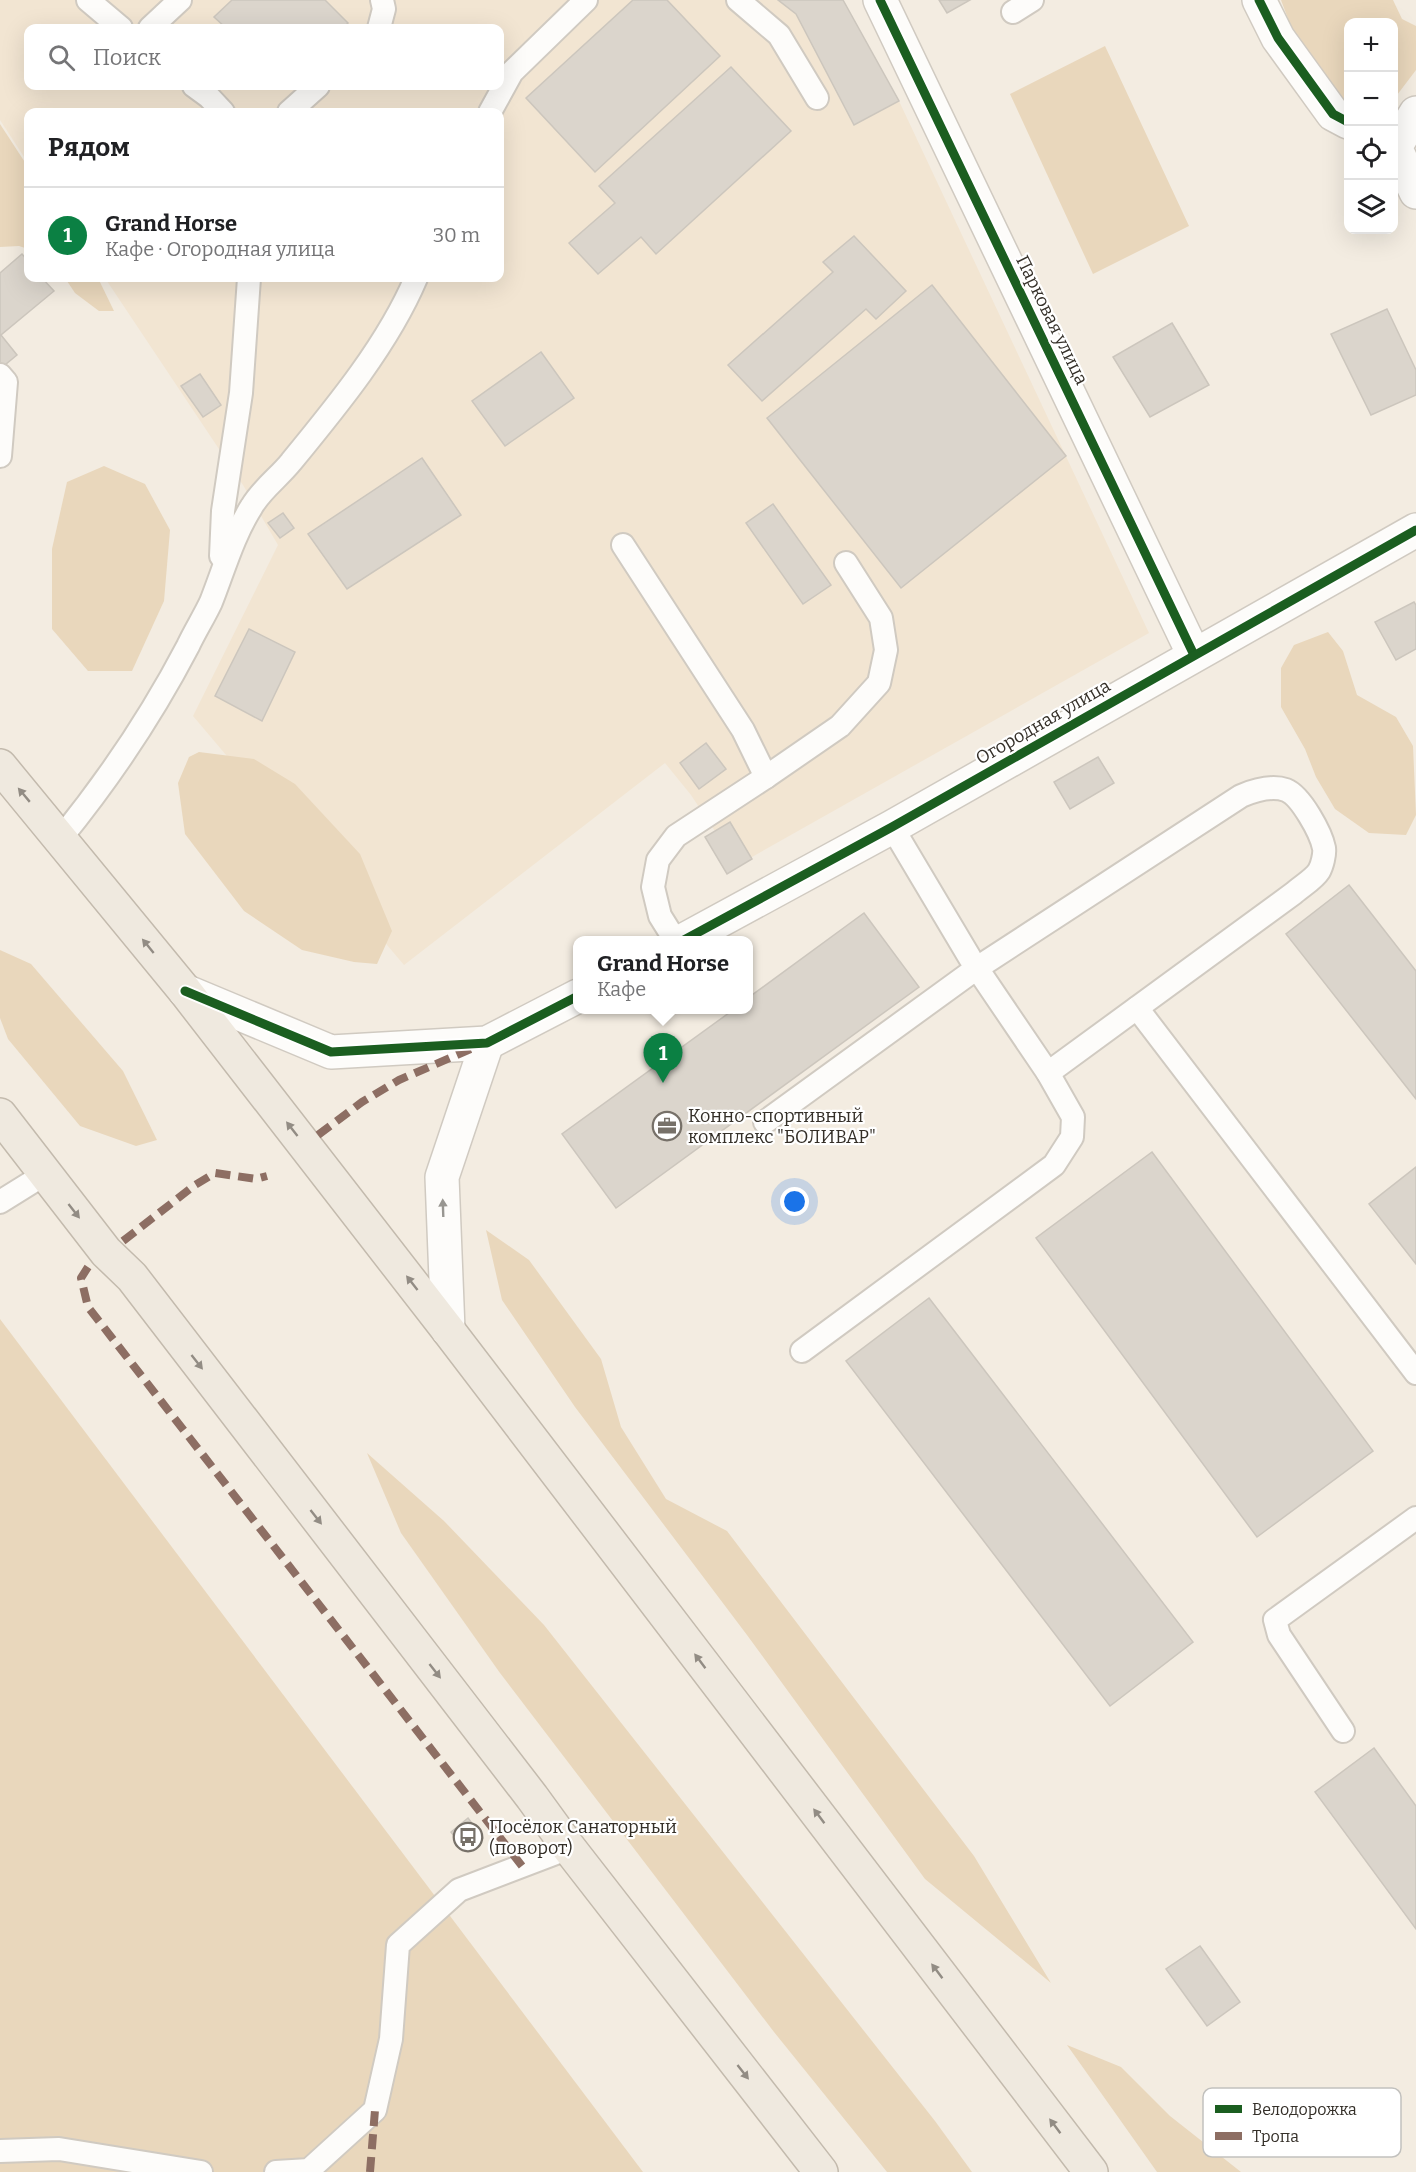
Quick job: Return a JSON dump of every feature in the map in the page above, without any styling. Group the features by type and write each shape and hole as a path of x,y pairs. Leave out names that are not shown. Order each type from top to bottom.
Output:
{"highway":[{"path":"0,766 185,991 448,1330 1091,2172"},
{"path":"0,1115 106,1252 139,1287 525,1787 569,1848 821,2172"}],"street":[{"name":"Парковая улица","path":"880,0 1194,655"},
{"path":"1259,0 1278,38 1333,114 1344,120"},
{"path":"1398,140 1416,112"},
{"path":"1398,154 1416,192"},
{"name":"Огородная улица","path":"691,936 892,827 1416,530"},
{"path":"185,991 331,1052 487,1042 573,999"},
{"path":"448,1330 442,1177 487,1042"}],"lane":[{"path":"88,0 116,24"},
{"path":"154,24 180,0"},
{"path":"381,24 384,9 382,0"},
{"path":"504,87 512,72 586,0"},
{"path":"738,0 779,35 817,98"},
{"path":"1013,12 1032,0"},
{"path":"199,90 219,108"},
{"path":"293,108 314,90"},
{"path":"492,108 502,90"},
{"path":"220,573 223,511 241,393 249,282"},
{"path":"60,839 129,747 164,690 211,602 220,573 238,531 254,503 288,466 349,391 406,302 414,282"},
{"path":"0,375 6,382 0,456"},
{"path":"623,544 743,730 766,777"},
{"path":"672,936 660,916 653,887 658,860 675,836 840,726 879,683 886,650 881,618 846,563"},
{"path":"765,1122 977,968 1241,796 1256,790 1275,788 1288,791 1298,799 1318,832 1325,851 1319,872 1048,1073"},
{"path":"802,1351 1054,1165 1072,1137 1073,1117 1048,1073 977,968 892,827"},
{"path":"1137,1008 1416,1373"},
{"path":"0,1202 45,1174"},
{"path":"1344,1731 1279,1635 1275,1620 1416,1518"},
{"path":"276,2172 309,2170 375,2110 391,2038 398,1945 459,1890 569,1848"},
{"path":"0,2151 59,2149 201,2172"}],"shaded area":[{"path":"0,0 843,0 899,101 1149,633 752,857 727,874 705,837 715,831 691,795 665,763 404,965 193,716 278,545 243,485 108,282 504,282 504,108 24,108 24,157 0,120"},
{"path":"1281,0 1393,0 1402,19 1416,26 1416,70 1398,94 1398,18 1344,18 1344,104 1335,98 1293,32"},
{"path":"1105,46 1189,226 1093,274 1010,94"},
{"path":"0,124 24,161 24,248 0,247"},
{"path":"68,282 100,282 114,311 99,311 75,293"},
{"path":"104,466 145,484 170,530 164,601 132,671 88,671 52,629 52,549 67,482"},
{"path":"1328,632 1343,651 1357,695 1396,717 1413,746 1416,815 1406,835 1369,833 1335,809 1316,777 1305,749 1281,707 1281,668 1294,645"},
{"path":"199,752 254,759 295,784 360,854 392,931 377,964 354,962 302,950 244,911 185,834 178,783 189,757"},
{"path":"0,950 31,964 123,1071 157,1140 136,1146 80,1126 8,1039 0,1018"},
{"path":"486,1230 529,1260 601,1359 621,1427 666,1499 727,1531 974,1856 1051,1983 925,1879 747,1635 575,1407 502,1300"},
{"path":"0,1319 643,2172 0,2172"},
{"path":"367,1453 444,1521 544,1625 935,2121 972,2172 887,2172 774,2032 500,1673 401,1533"},
{"path":"1067,2045 1121,2067 1170,2116 1203,2142 1203,2157 1222,2157 1241,2172 1157,2172"}],"building":[{"path":"232,0 325,0 348,23 222,24 214,17"},
{"path":"633,0 667,0 720,56 595,172 526,98"},
{"path":"778,0 843,0 899,101 854,125 796,14"},
{"path":"939,0 970,0 947,13"},
{"path":"731,67 791,131 656,254 641,237 598,274 569,243 615,203 599,186"},
{"path":"854,236 906,291 876,319 866,309 762,401 728,365 833,272 823,262"},
{"path":"22,254 24,256 24,282 46,282 54,291 1,335 17,355 0,369 0,273"},
{"path":"932,285 1066,456 901,588 767,418"},
{"path":"1387,309 1416,370 1416,395 1371,415 1331,334"},
{"path":"1172,323 1209,385 1150,417 1113,357"},
{"path":"541,352 574,398 505,446 472,401"},
{"path":"200,374 221,405 203,417 181,386"},
{"path":"422,458 461,515 347,589 308,534"},
{"path":"773,504 831,585 803,604 746,523"},
{"path":"283,513 294,528 280,538 268,523"},
{"path":"1414,602 1416,605 1416,649 1396,660 1375,622"},
{"path":"249,629 295,652 262,721 215,696"},
{"path":"706,743 726,769 699,789 680,763"},
{"path":"1098,757 1114,783 1070,809 1054,782"},
{"path":"730,822 752,859 727,874 705,837"},
{"path":"1349,885 1416,971 1416,1099 1286,934"},
{"path":"864,913 919,987 616,1208 562,1134 727,1014 753,1014 753,994"},
{"path":"1152,1152 1373,1451 1257,1537 1036,1238"},
{"path":"1416,1167 1416,1264 1369,1204"},
{"path":"929,1298 1193,1642 1110,1706 846,1361"},
{"path":"1374,1748 1416,1806 1416,1929 1315,1792"},
{"path":"468,1818 483,1838 466,1851 451,1832"},
{"path":"1200,1946 1240,2002 1207,2026 1166,1969"}],"marked path":[{"path":"318,1135 362,1102 399,1080 473,1048"},
{"path":"123,1241 195,1185 215,1173 256,1179 267,1176"},
{"path":"88,1267 81,1278 88,1307 522,1866"},
{"path":"370,2172 375,2110"}],"cycle path":[{"path":"880,0 1194,655"},
{"path":"1259,0 1278,38 1333,114 1344,120"},
{"path":"691,936 892,827 1416,530"},
{"path":"185,991 331,1052 487,1043 573,999"}],"place":[{"name":"Grand Horse","path":"663,1083"},
{"name":"Конно-спортивный комплекс \"БОЛИВАР\"","path":"667,1126"},
{"name":"Посёлок Санаторный (поворот)","path":"468,1837"}]}
